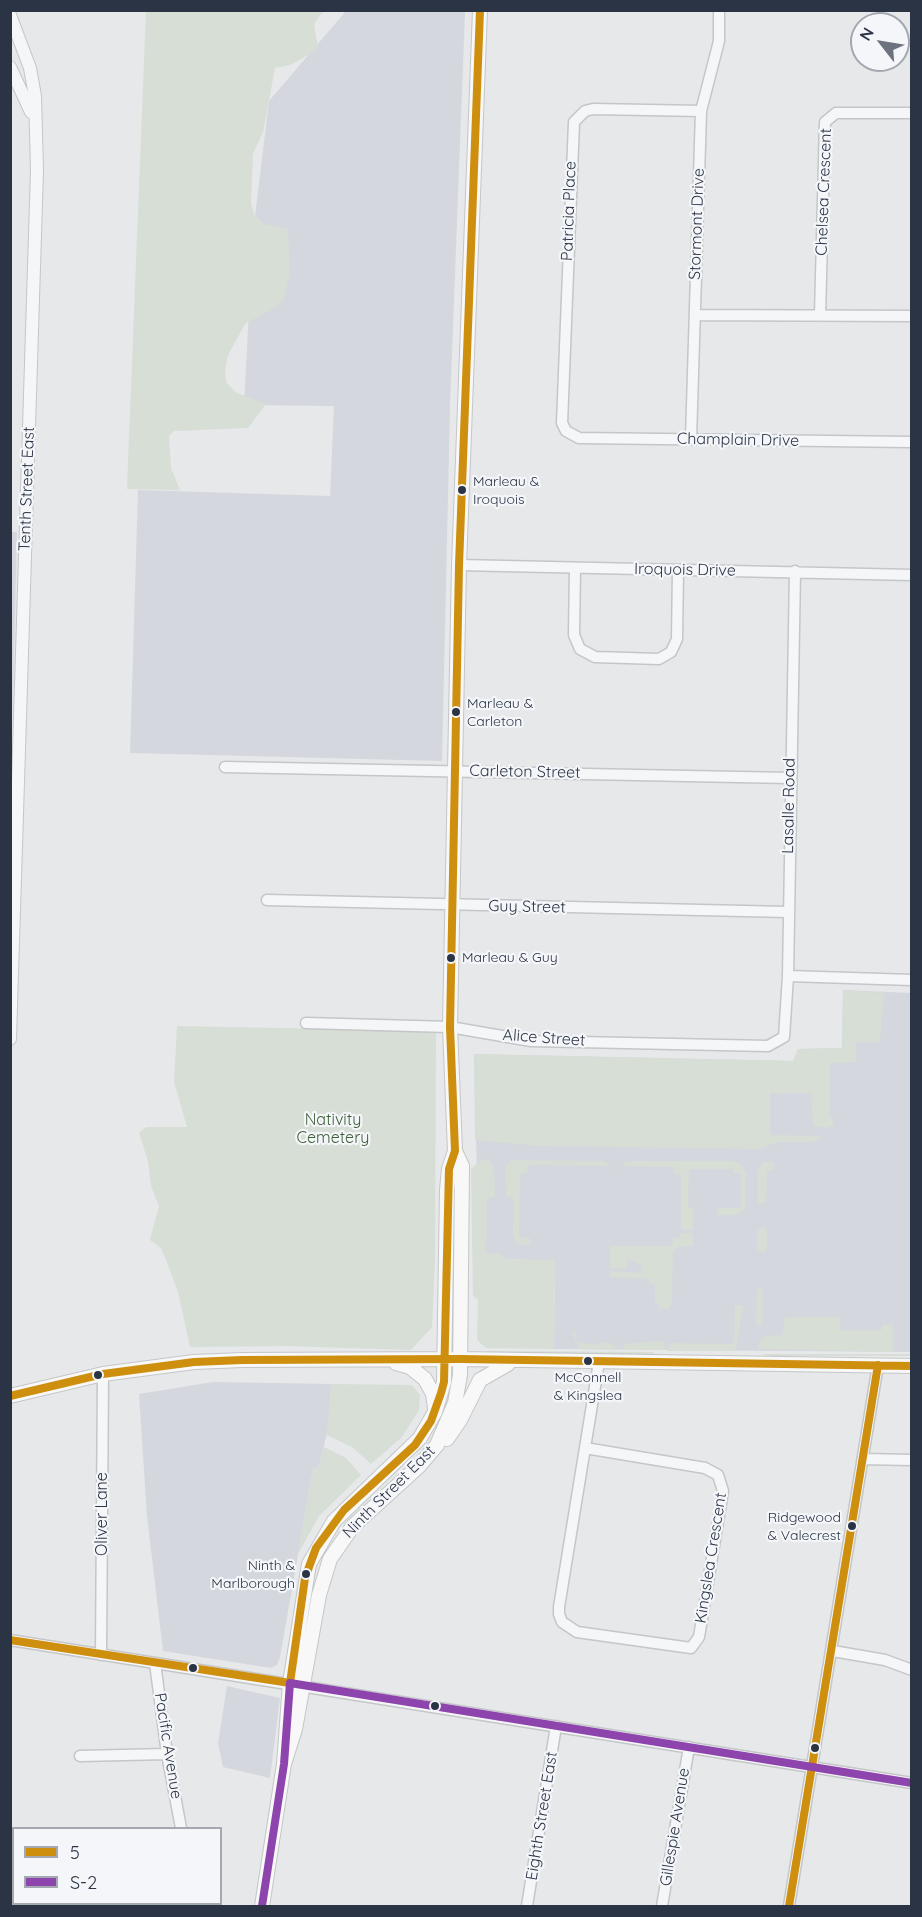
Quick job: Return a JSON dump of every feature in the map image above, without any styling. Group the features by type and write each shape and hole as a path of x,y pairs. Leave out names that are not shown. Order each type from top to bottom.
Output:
{"main road":[{"path":"455,1151 450,1027 459,566 480,10"},
{"name":"Ninth Street East","path":"262,1906 284,1764 295,1729 305,1578 316,1548 344,1510 415,1445 436,1410 444,1382 448,1169 455,1151"},
{"name":"Ninth Street East","path":"297,1685 330,1559 359,1520 424,1461 442,1438 458,1391 462,1166 455,1151"},
{"path":"10,1396 103,1374 194,1362 460,1359 513,1362 912,1366"},
{"path":"382,1360 405,1365 420,1374 431,1389 436,1410"},
{"path":"424,1461 453,1431 480,1380 490,1372 513,1362"}],"street":[{"name":"Stormont Drive","path":"692,439 701,111 719,41 719,10"},
{"name":"Tenth Street East","path":"10,15 30,68 35,96 36,138 10,1040"},
{"path":"10,67 30,107 36,138"},
{"name":"Patricia Place","path":"566,432 562,423 574,122 585,111 593,109 701,111"},
{"name":"Chelsea Crescent","path":"820,315 825,122 836,113 912,113"},
{"path":"695,315 912,316"},
{"name":"Champlain Drive","path":"566,432 579,438 912,442"},
{"name":"Iroquois Drive","path":"459,566 912,575"},
{"path":"575,568 574,635 577,645 586,654 606,657 659,658 671,652 677,639 678,570"},
{"name":"Lasalle Road","path":"780,1039 784,1037 788,976 787,912 795,572"},
{"name":"Carleton Street","path":"225,767 790,778"},
{"name":"Guy Street","path":"267,900 787,912"},
{"path":"788,976 912,980"},
{"name":"Alice Street","path":"306,1023 450,1027 531,1041 768,1046 780,1039"},
{"name":"Kingslea Crescent","path":"585,1448 705,1468 718,1475 723,1484 722,1502 699,1637 690,1647 683,1649 577,1632 562,1622 559,1607 599,1362"},
{"path":"789,1906 879,1365"},
{"name":"Oliver Lane","path":"101,1654 103,1374"},
{"path":"864,1459 912,1460"},
{"path":"10,1640 812,1765 912,1783"},
{"path":"833,1651 885,1660 912,1670"},
{"name":"Pacific Avenue","path":"155,1663 167,1754 181,1827"},
{"name":"Eighth Street East","path":"527,1906 556,1726"},
{"name":"Gillespie Avenue","path":"662,1906 689,1747"},
{"path":"80,1756 167,1754"}],"shaded area":[{"path":"346,11 465,11 450,406 442,761 130,753 138,490 330,496 334,406 244,405 253,233 269,101"},
{"path":"10,532 17,532 11,774"},
{"path":"843,990 911,993 911,1352 554,1349 555,1261 479,1258 474,1054 793,1061 798,1049 842,1048"},
{"path":"213,1382 331,1384 329,1424 319,1467 313,1469 280,1657 277,1665 271,1668 163,1651 147,1516 139,1394"},
{"path":"227,1686 280,1698 270,1778 223,1767 218,1743"}],"green space":[{"path":"146,11 331,11 323,12 314,26 318,47 312,53 290,65 275,68 263,132 253,154 251,203 254,214 264,224 288,229 290,273 284,299 276,307 245,324 228,355 225,370 226,382 235,392 266,404 248,428 174,431 169,436 171,468 180,490 127,489"},
{"path":"843,990 884,993 880,1043 856,1042 856,1062 830,1063 830,1117 833,1118 833,1125 827,1128 813,1126 811,1093 770,1093 770,1135 821,1136 814,1142 777,1142 760,1149 539,1146 475,1140 474,1054 793,1061 798,1049 842,1048"},
{"name":"Nativity Cemetery","path":"177,1026 436,1031 435,1259 432,1327 411,1350 284,1346 190,1347 178,1292 167,1262 161,1248 150,1240 159,1206 151,1186 148,1161 139,1133 146,1127 187,1127 174,1082"},
{"path":"482,1159 490,1161 494,1167 495,1196 487,1200 486,1253 501,1254 504,1259 555,1260 554,1349 486,1348 477,1340 478,1300 473,1296 471,1169"},
{"path":"512,1160 604,1161 609,1166 609,1173 608,1166 528,1165 527,1173 520,1174 519,1236 530,1238 530,1245 521,1245 515,1242 513,1236 514,1199 506,1196 505,1165"},
{"path":"627,1161 733,1161 740,1163 746,1173 745,1209 738,1215 718,1215 718,1208 741,1208 741,1173 734,1173 733,1169 689,1169 688,1208 693,1208 693,1230 681,1230 681,1175 674,1174 673,1167 623,1166 621,1169 623,1164"},
{"path":"774,1161 774,1169 767,1171 766,1202 758,1204 758,1170 763,1162"},
{"path":"764,1226 767,1231 767,1249 763,1253 757,1250 757,1231"},
{"path":"681,1233 693,1233 693,1246 679,1247 673,1252 672,1303 668,1309 659,1309 659,1303 655,1303 655,1285 649,1283 648,1279 610,1277 610,1271 642,1273 641,1265 627,1260 627,1269 610,1268 610,1246 672,1246 673,1238 680,1238"},
{"path":"757,1289 763,1289 762,1326 756,1325"},
{"path":"735,1305 743,1306 736,1348 732,1351 667,1351 671,1343 734,1344"},
{"path":"788,1317 840,1317 840,1330 881,1331 882,1325 893,1324 893,1352 758,1349 759,1341 764,1336 783,1335 784,1319"},
{"path":"572,1331 575,1331 576,1341 595,1345 607,1342 618,1347 618,1350 578,1349 580,1346 575,1341"},
{"path":"665,1341 664,1350 624,1350 624,1344"},
{"path":"485,1351 654,1352 654,1355 494,1353"},
{"path":"762,1354 911,1354 912,1356 769,1356"},
{"path":"331,1384 412,1385 420,1395 419,1410 402,1437 371,1464 352,1447 327,1435"},
{"path":"324,1447 346,1458 361,1475 319,1516 298,1554 313,1469 319,1467"}],"transit line":[{"name":"5","path":"10,1640 290,1683 305,1578 316,1548 344,1510 415,1445 431,1421 441,1393 444,1382 449,1169 455,1151 450,1027 459,565 480,10"},
{"name":"5","path":"10,1396 103,1374 194,1362 242,1360 460,1359 912,1366"},
{"name":"5","path":"789,1906 878,1365"},
{"name":"S-2","path":"262,1906 284,1764 290,1683 912,1783"}],"place":[{"name":"Marleau & Iroquois","path":"462,490"},
{"name":"Marleau & Carleton","path":"456,712"},
{"name":"Marleau & Guy","path":"451,958"},
{"name":"McConnell & Kingslea","path":"588,1361"},
{"name":"Ridgewood & Valecrest","path":"852,1526"},
{"name":"Ninth & Marlborough","path":"306,1574"}]}
